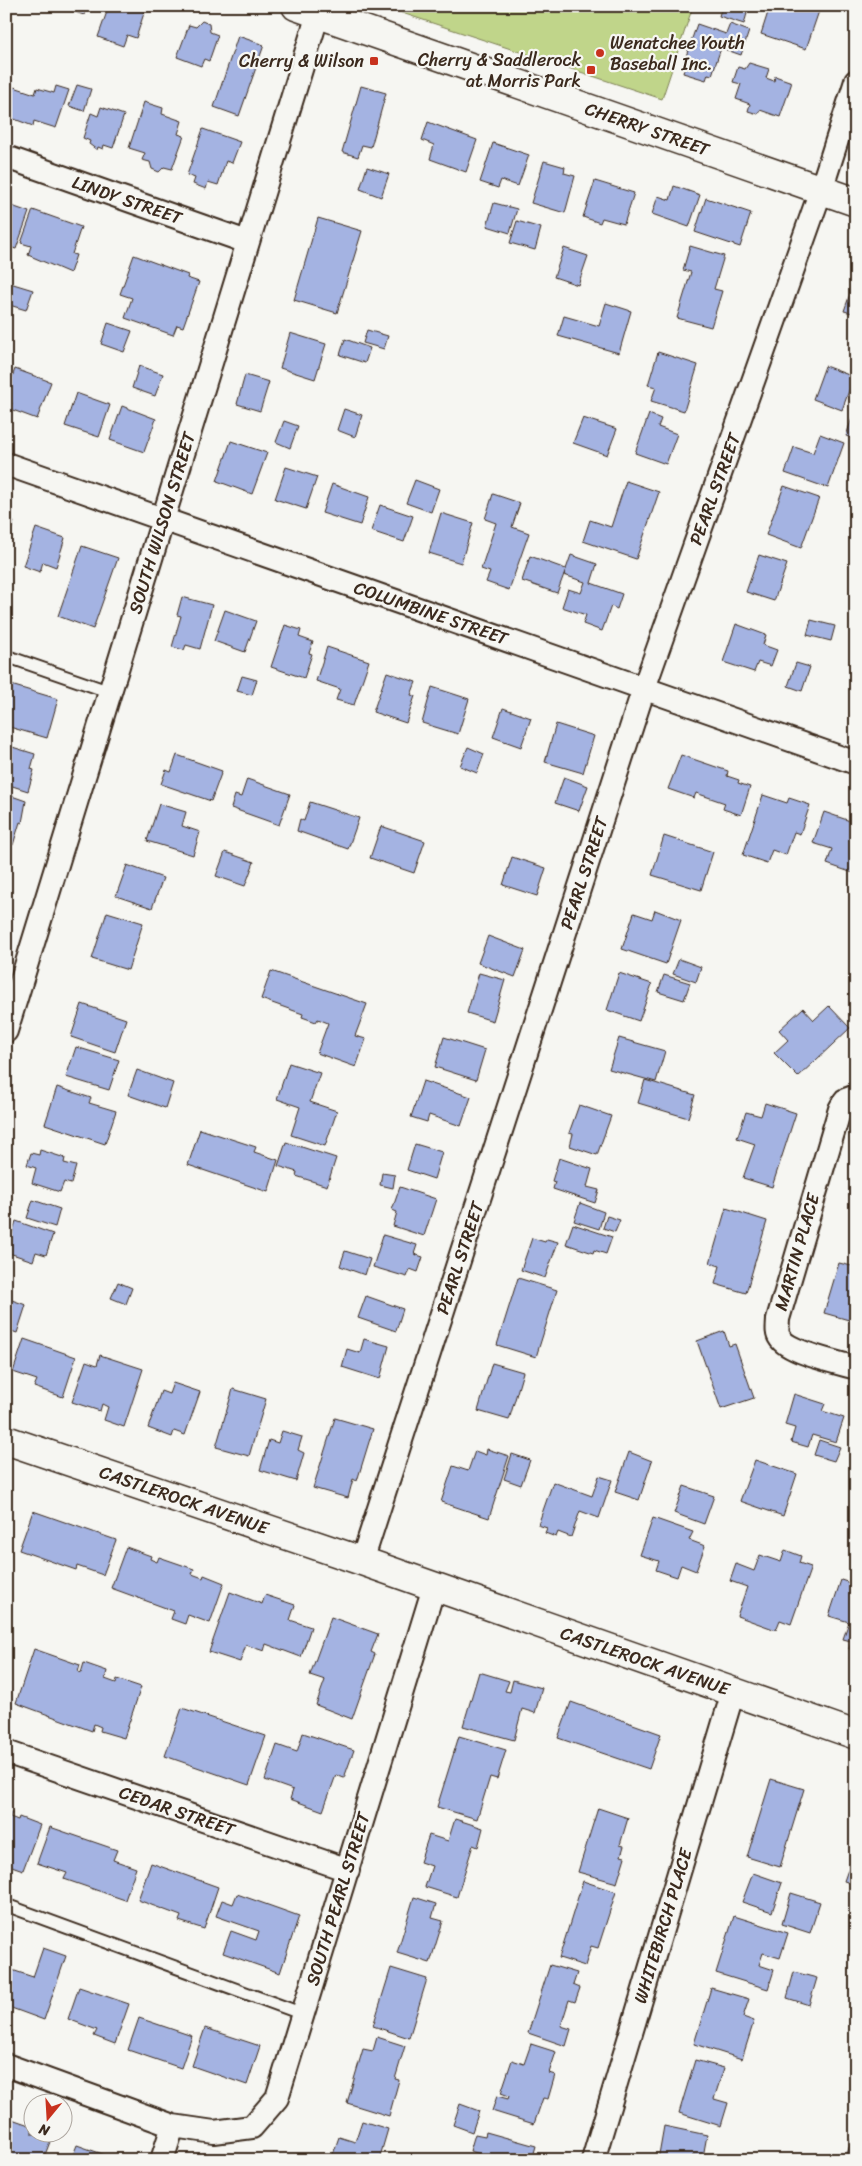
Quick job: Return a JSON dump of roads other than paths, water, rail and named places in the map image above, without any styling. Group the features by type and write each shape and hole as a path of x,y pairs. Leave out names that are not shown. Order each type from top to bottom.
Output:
{"street":[{"name":"CHERRY STREET","path":"307,10 856,202"},
{"name":"SOUTH WILSON STREET","path":"6,1031 247,242 307,10"},
{"name":"PEARL STREET","path":"362,1561 644,688 821,190 856,81"},
{"name":"LINDY STREET","path":"6,157 247,242"},
{"name":"COLUMBINE STREET","path":"6,464 856,763"},
{"name":"MARTIN PLACE","path":"856,1096 845,1100 840,1109 778,1319 777,1330 780,1338 790,1347 856,1368"},
{"name":"CASTLEROCK AVENUE","path":"6,1440 362,1561 856,1735"},
{"name":"SOUTH PEARL STREET","path":"6,2065 173,2126 214,2132 252,2127 277,2098 434,1587"},
{"name":"WHITEBIRCH PLACE","path":"593,2160 733,1692"},
{"name":"CEDAR STREET","path":"6,1752 348,1870"},
{"path":"162,2160 173,2126"}],"lane":[{"path":"6,656 110,692"},
{"path":"6,1905 303,2014"}],"place":[{"name":"Wenatchee Youth Baseball Inc.","path":"600,53"},
{"name":"Cherry & Wilson","path":"374,61"},
{"name":"Cherry & Saddlerock at Morris Park","path":"591,70"}]}
